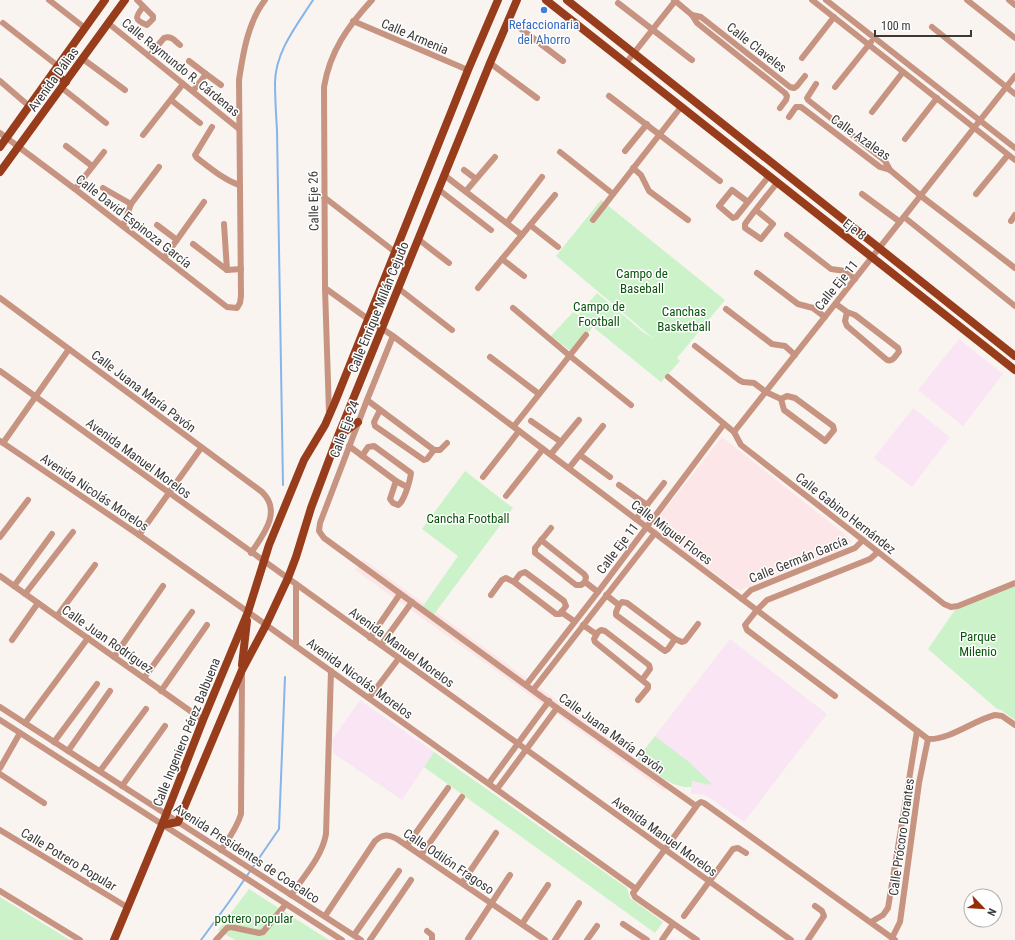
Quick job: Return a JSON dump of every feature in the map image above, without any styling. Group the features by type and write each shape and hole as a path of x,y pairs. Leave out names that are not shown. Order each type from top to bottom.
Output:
{"main road":[{"name":"Avenida Dálias","path":"0,147 3,136 30,106 105,0"},
{"name":"Avenida Dálias","path":"0,172 126,0"},
{"name":"Calle Enrique Millán Cejudo","path":"248,612 264,561 304,460 329,415 396,252 468,70 498,0"},
{"name":"Calle Enrique Millán Cejudo","path":"266,625 296,557 311,508 338,436 444,174 517,0"},
{"name":"Eje 8","path":"546,0 1015,370"},
{"name":"Eje 8","path":"567,0 1015,356"},
{"path":"56,69 64,85"},
{"path":"338,436 358,422"},
{"path":"242,670 248,612"},
{"name":"Calle Ingeniero Pérez Balbuena","path":"248,612 165,814 162,825 178,822 242,670 266,625"},
{"path":"114,940 162,825"}],"street":[{"path":"49,0 85,28"},
{"path":"137,0 143,7"},
{"path":"193,244 228,270 240,269 239,80 242,60 253,22 265,0"},
{"name":"Calle Eje 26","path":"329,415 325,288 325,77 340,40 353,21 372,0"},
{"path":"626,63 675,0 692,15 697,23 785,93 787,96 786,100 780,108"},
{"path":"812,0 1015,160"},
{"path":"826,0 1015,148"},
{"path":"967,0 1015,38"},
{"path":"1009,0 1015,5"},
{"path":"618,3 692,60"},
{"name":"Calle Claveles","path":"692,15 702,17 790,87 794,88 797,86 805,76"},
{"path":"802,58 834,17"},
{"path":"508,19 563,61"},
{"name":"Calle Armenia","path":"353,21 468,70"},
{"path":"3,23 56,69"},
{"name":"Calle Raymundo R. Cárdenas","path":"108,24 239,128"},
{"path":"932,27 1015,94"},
{"path":"149,56 164,38 170,37 180,45"},
{"path":"835,88 874,38"},
{"path":"83,59 125,90"},
{"path":"189,61 221,85"},
{"path":"490,63 537,98"},
{"path":"872,112 903,72"},
{"path":"193,91 206,74"},
{"name":"Calle Eje 11","path":"734,432 1015,76"},
{"path":"0,81 30,106"},
{"path":"143,135 183,84"},
{"path":"816,84 807,95 808,100 885,161 890,170"},
{"path":"64,85 106,122"},
{"path":"609,96 720,181"},
{"path":"905,139 937,98"},
{"path":"171,100 200,124"},
{"path":"593,220 681,107"},
{"name":"Calle Azaleas","path":"789,117 796,107 801,107 880,167 890,170 921,196 1015,268"},
{"path":"626,151 647,124"},
{"path":"212,127 195,155 229,182 240,185"},
{"name":"Calle David Espinoza García","path":"3,136 75,189 227,307 237,308 240,303 240,269"},
{"path":"66,146 92,166"},
{"path":"75,189 104,152"},
{"path":"560,152 613,194"},
{"path":"976,194 1008,154"},
{"path":"466,191 495,157"},
{"path":"123,226 131,204 159,167"},
{"path":"633,168 641,175 648,190 688,220"},
{"path":"464,170 476,179"},
{"path":"444,174 522,235"},
{"path":"507,223 542,176"},
{"path":"748,202 734,191 730,191 719,206 732,218 734,218 748,202 769,176"},
{"path":"756,210 772,222 772,226 761,239 744,226 756,210 777,183"},
{"path":"103,188 131,204"},
{"path":"438,189 492,230"},
{"path":"862,194 902,220 1015,306"},
{"path":"478,288 555,195"},
{"path":"324,197 396,252"},
{"path":"164,258 204,202"},
{"path":"1011,220 1015,215"},
{"path":"157,224 177,240"},
{"path":"224,224 228,270"},
{"path":"530,225 558,246"},
{"path":"787,235 831,269 846,271 855,279"},
{"path":"418,239 449,263"},
{"path":"502,259 524,276"},
{"path":"757,274 798,304 813,308 825,317"},
{"name":"Calle Miguel Flores","path":"325,288 393,336 514,426 928,739"},
{"path":"398,288 452,330"},
{"name":"Calle Juana María Pavón","path":"0,298 262,492 268,498 271,516 268,526 251,552"},
{"path":"836,304 847,312 855,315 898,348 899,352 893,360 887,360 847,326 845,322 847,312"},
{"path":"513,308 631,405"},
{"path":"726,309 772,344 785,346 795,355"},
{"path":"514,426 586,335"},
{"name":"Calle Eje 24","path":"319,531 320,523 358,422 393,336"},
{"path":"695,346 739,380 754,383 766,392 781,399 784,410 825,441 828,440 834,430 833,426 795,398 787,396 781,399"},
{"path":"1,442 69,350"},
{"path":"490,357 539,394"},
{"name":"Avenida Manuel Morelos","path":"0,371 791,940"},
{"name":"Calle Gabino Hernández","path":"668,377 734,432 741,446 942,603 951,607 958,606 1015,583"},
{"path":"367,400 434,450 440,450 447,443"},
{"path":"380,410 374,422 375,426 424,460 427,459 434,450"},
{"path":"551,454 579,420"},
{"path":"531,421 561,442"},
{"name":"Calle Eje 11","path":"526,685 724,424"},
{"path":"569,468 603,426"},
{"path":"483,477 519,431"},
{"name":"Avenida Nicolás Morelos","path":"1,442 139,535 497,789 636,889 633,893 634,896 697,940"},
{"path":"349,446 396,481 407,487"},
{"path":"362,456 368,447 374,446 411,474 400,505 393,504 390,499 396,481"},
{"path":"139,535 201,448"},
{"path":"506,496 543,449"},
{"path":"580,455 610,477"},
{"path":"636,519 664,482"},
{"path":"619,484 647,505"},
{"path":"0,537 28,500"},
{"path":"551,528 534,550 536,555 576,585 582,585 585,582"},
{"name":"Calle Juana María Pavón","path":"319,531 324,538 557,708 696,806 699,803 704,803 894,939"},
{"path":"25,594 73,532"},
{"path":"533,690 655,533"},
{"path":"14,586 52,534"},
{"path":"541,540 584,574 586,577 585,582"},
{"name":"Calle Germán García","path":"742,598 751,590 855,548 863,540"},
{"name":"Calle Germán García","path":"835,696 747,630 745,625 767,600 870,559 878,552"},
{"path":"57,616 95,565"},
{"path":"491,595 504,579 508,579 554,613 558,614 566,606 564,601 527,573 522,572 514,582"},
{"name":"Calle Juan Rodríguez","path":"0,576 203,720"},
{"path":"585,582 598,592"},
{"path":"296,584 296,646"},
{"path":"114,657 163,586"},
{"path":"370,638 400,594"},
{"path":"606,595 619,605"},
{"path":"381,645 412,602"},
{"path":"675,639 668,649 662,649 616,615 619,605 622,602 627,603 675,639 682,642 685,641 698,624"},
{"path":"12,640 38,603"},
{"path":"144,678 192,612"},
{"path":"561,612 574,622"},
{"path":"583,625 596,634"},
{"path":"161,691 207,626"},
{"path":"638,700 649,686 595,642 594,639 599,631 605,631 649,665 649,671 642,680"},
{"path":"25,723 88,638"},
{"path":"369,698 398,658"},
{"path":"221,850 235,829 241,814 242,670"},
{"path":"291,895 320,853 326,834 331,671"},
{"path":"54,742 97,684"},
{"path":"68,751 110,691"},
{"path":"489,784 549,701"},
{"name":"Avenida Presidentes de Coacalco","path":"0,707 361,940"},
{"path":"497,789 557,708"},
{"path":"100,771 146,709"},
{"path":"928,739 933,739 952,733 996,715 1002,716 1015,725"},
{"name":"Avenida Presidentes de Coacalco","path":"0,720 342,940"},
{"path":"122,786 165,726"},
{"name":"Calle Prócoro Dorantes","path":"871,922 883,914 888,908 916,731"},
{"path":"0,767 20,733"},
{"name":"Calle Prócoro Dorantes","path":"894,939 900,922 917,799 928,739"},
{"path":"74,768 79,758"},
{"path":"0,774 44,803"},
{"path":"407,845 448,788"},
{"path":"421,855 462,797"},
{"path":"636,889 696,806"},
{"name":"Calle Potrero Popular","path":"0,830 127,907"},
{"path":"462,883 496,833"},
{"name":"Calle Odilón Fragoso","path":"324,916 375,841 380,836 386,835 392,836 407,845 542,939"},
{"path":"684,916 735,848 738,848 746,853"},
{"path":"354,935 399,871"},
{"path":"468,939 510,875"},
{"path":"370,940 411,880"},
{"path":"522,924 548,885"},
{"path":"0,891 80,940"},
{"path":"555,940 579,903"},
{"path":"216,940 227,928 232,927 258,933 263,932 286,904"},
{"path":"808,940 824,916 822,911 815,906"},
{"path":"328,931 333,922"},
{"path":"623,924 647,940"},
{"path":"662,940 674,924"},
{"path":"587,940 597,926"},
{"path":"427,931 432,935 432,940"}],"shaded area":[{"path":"959,339 1003,374 963,426 918,390"},
{"path":"913,408 950,437 912,487 874,458"},
{"path":"722,437 842,532 851,541 850,545 741,590 736,589 651,527"},
{"path":"363,559 670,783 664,791 355,570"},
{"path":"730,639 827,714 744,822 707,796 691,794 691,781 710,785 655,736"},
{"path":"360,700 434,752 402,800 333,753 332,740"}],"green space":[{"path":"601,200 725,300 677,358 680,361 661,382 593,327 572,352 551,336 573,312 578,315 597,293 643,332 654,339 556,256"},
{"name":"Cancha Football","path":"465,471 513,508 432,617 421,609 458,556 422,529"},
{"name":"Parque Milenio","path":"1015,586 1015,720 1001,710 997,709 928,649 955,610"},
{"path":"655,736 690,763 711,783 710,785 692,781 691,787 676,785 662,778 637,759"},
{"path":"434,752 627,888 630,898 663,922 655,933 424,767"},
{"name":"potrero popular","path":"249,889 329,940 235,940 218,930"},
{"path":"0,897 70,940 0,940"}],"waterway":[{"path":"283,485 275,83 279,60 288,39 313,0"},
{"path":"201,940 279,829 285,677"}],"place":[{"name":"Refaccionaria del Ahorro","path":"544,10"}],"park label":[{"name":"Campo de Baseball","path":"642,280"},
{"name":"Campo de Football","path":"599,314"},
{"name":"Canchas Basketball","path":"684,318"}]}
